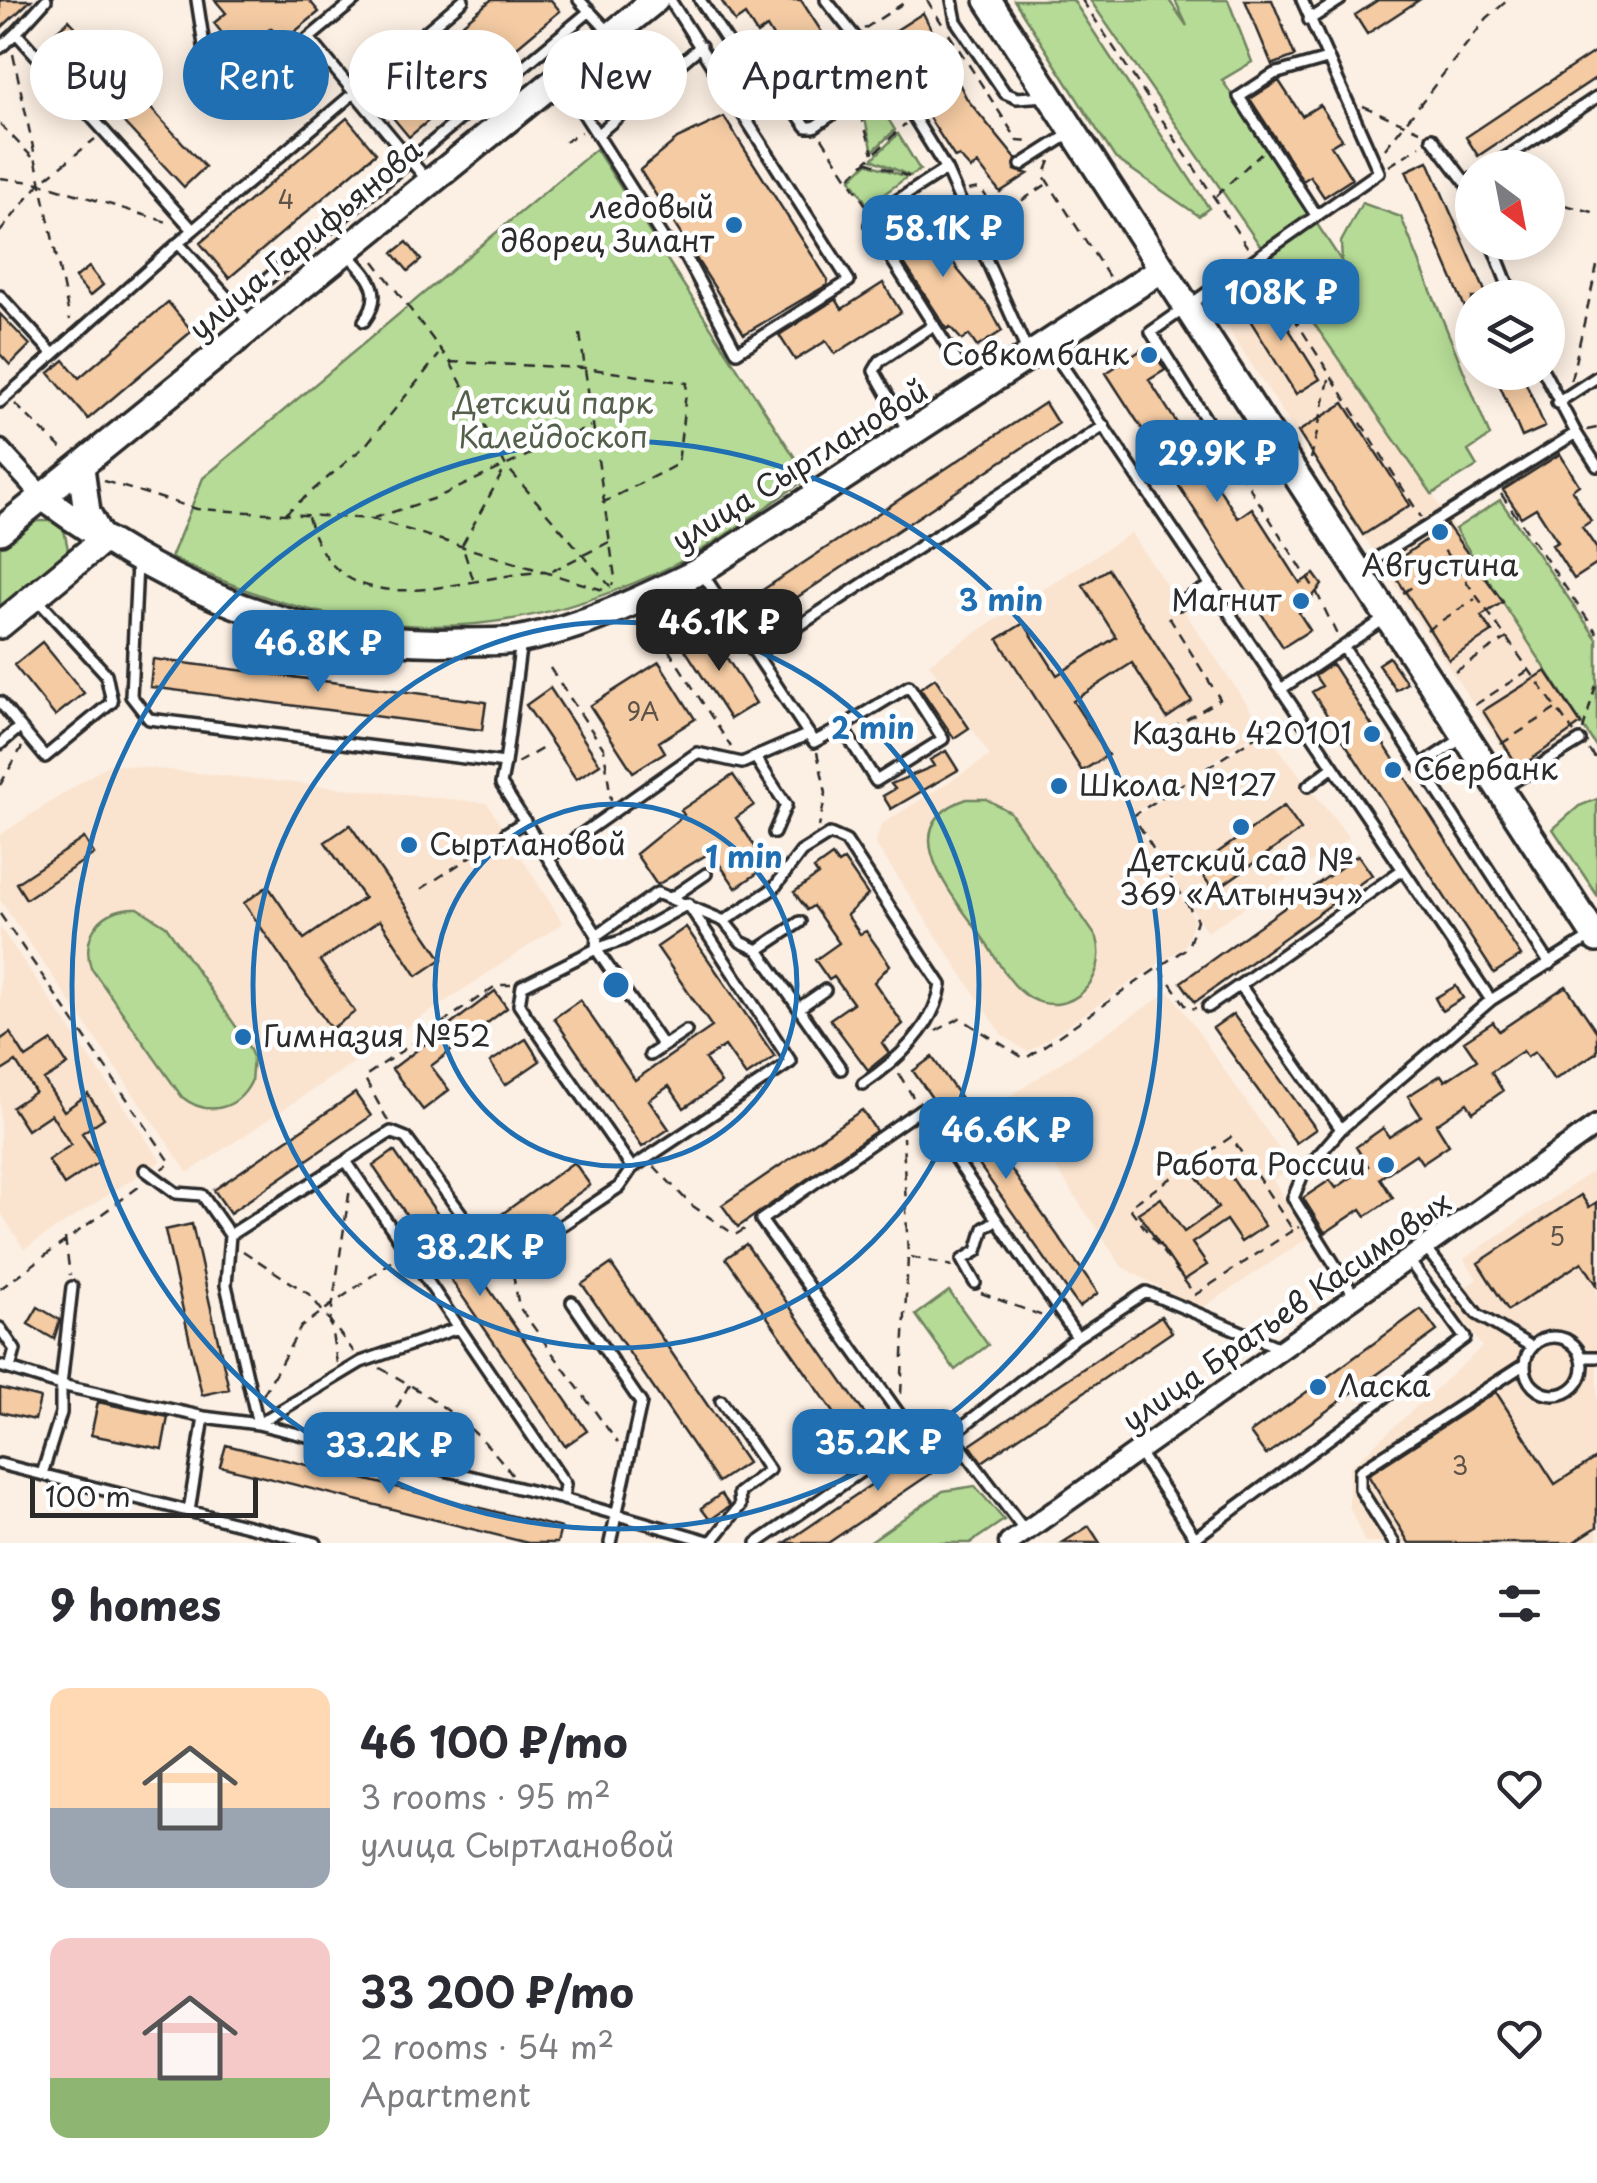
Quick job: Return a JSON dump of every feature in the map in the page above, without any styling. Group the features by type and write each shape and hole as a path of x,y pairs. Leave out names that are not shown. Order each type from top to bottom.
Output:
{"street":[{"name":"улица Гарифьянова","path":"616,30 654,0"},
{"path":"988,0 1596,937"},
{"name":"улица Гарифьянова","path":"0,531 543,88"},
{"name":"улица Сыртлановой","path":"0,450 44,498 102,541 250,611 320,632 396,644 521,640 624,607 700,571 1162,269"},
{"path":"0,625 102,541 87,512 83,466"},
{"name":"улица Братьев Касимовых","path":"1008,1543 1597,1126"}],"lane":[{"path":"0,48 46,0"},
{"path":"197,0 202,30"},
{"path":"319,30 355,0"},
{"path":"428,30 463,0"},
{"path":"580,0 607,30"},
{"path":"589,120 662,238 686,257 737,352 850,281 670,0"},
{"path":"700,0 735,53 760,48 778,76 782,92 807,128 824,120"},
{"path":"952,0 956,21 1004,93 1024,98 1051,96"},
{"path":"1282,452 1232,461 1151,332 1379,172 1302,0"},
{"path":"1310,20 1340,0"},
{"path":"832,2 850,30"},
{"path":"235,306 590,11"},
{"path":"13,36 193,230"},
{"path":"595,129 701,46"},
{"path":"1316,215 1239,96 1274,74 1327,58"},
{"path":"329,63 349,88"},
{"path":"3,399 349,96"},
{"path":"1517,150 1597,97"},
{"path":"376,120 427,180"},
{"path":"916,120 958,193 1014,330 1040,351 1104,426 1491,1000"},
{"path":"1021,166 1074,132"},
{"path":"1432,138 1455,165"},
{"path":"946,169 873,216 870,228 956,360"},
{"path":"178,243 254,327"},
{"path":"345,250 375,292 375,306 364,322"},
{"path":"0,296 53,354"},
{"path":"910,434 874,371 880,361 934,325"},
{"path":"1557,403 1597,377"},
{"path":"1552,390 1597,466"},
{"path":"756,654 1104,426"},
{"path":"1359,570 1576,432"},
{"path":"137,560 131,696 149,719 504,763"},
{"path":"700,571 812,738"},
{"path":"1179,604 1209,586"},
{"path":"0,702 45,757 112,702 106,674 35,596"},
{"path":"1282,689 1389,616"},
{"path":"521,640 501,784 597,934 596,949 663,1046"},
{"path":"1344,648 1550,964"},
{"path":"548,858 697,752 742,764 842,727 909,686 943,739 876,781 842,727"},
{"path":"0,744 20,727"},
{"path":"1420,766 1466,736"},
{"path":"1500,789 1580,741"},
{"path":"756,757 786,805 774,833"},
{"path":"1308,786 1332,768"},
{"path":"506,833 525,822"},
{"path":"724,921 774,888 800,852 830,834 846,841 940,985 938,1006 893,1064 863,1084"},
{"path":"1208,1007 1402,870"},
{"path":"671,898 706,874"},
{"path":"597,934 656,893 724,921 741,942 758,950 840,1069"},
{"path":"632,1168 519,1005 522,986 596,949 623,940 688,904"},
{"path":"230,1238 391,1132 406,1138 466,1220 484,1223 510,1260 619,1187 632,1168 646,1158 791,1062 688,904"},
{"path":"758,950 800,922"},
{"path":"1355,1298 1293,1198 1304,1172 1341,1129 1491,1000 1596,937"},
{"path":"1240,985 1341,1129"},
{"path":"798,1008 826,990"},
{"path":"650,1055 686,1031"},
{"path":"914,1435 762,1220 920,1109 1078,1337"},
{"path":"346,1161 565,1484 564,1499"},
{"path":"149,1173 176,1193 202,1196 230,1238 226,1285 258,1424"},
{"path":"976,1283 962,1260 977,1251 984,1228 997,1220"},
{"path":"1425,1247 1477,1314 1532,1347"},
{"path":"1138,1452 1195,1540 1464,1338 1408,1259"},
{"path":"42,1474 61,1412 72,1286"},
{"path":"952,1434 1078,1337 1146,1292 1282,1349"},
{"path":"572,1302 641,1403 610,1543"},
{"path":"0,1328 14,1350 5,1367 61,1385 204,1417 258,1424 522,1488 714,1541 740,1506 739,1493 769,1470 721,1400"},
{"path":"258,1424 363,1361 458,1328"},
{"path":"1394,1543 1360,1488 1360,1471 1524,1364 1532,1347 1559,1338 1581,1356 1597,1357"},
{"path":"1524,1364 1536,1389 1562,1394 1582,1375 1581,1356"},
{"path":"189,1511 204,1417"},
{"path":"757,1543 939,1418 1026,1531"},
{"path":"0,1464 316,1543"}],"path":[{"path":"863,30 908,0"},
{"path":"927,0 1018,142 1038,142"},
{"path":"1082,0 1255,258 1427,527 1580,741 1595,756"},
{"path":"1374,162 1487,18 1508,0"},
{"path":"13,36 35,160 74,335"},
{"path":"1346,100 1432,138 1379,172"},
{"path":"862,120 873,154"},
{"path":"848,178 910,120"},
{"path":"0,124 35,160"},
{"path":"814,127 873,216"},
{"path":"566,142 595,129"},
{"path":"0,232 40,183 105,131"},
{"path":"1214,197 1270,144"},
{"path":"1053,158 1043,171 1048,183 1112,282"},
{"path":"866,161 925,182"},
{"path":"0,178 40,183 193,230"},
{"path":"958,193 978,188 1000,215 1048,183"},
{"path":"1565,205 1597,213"},
{"path":"374,261 440,354 450,362 506,466 619,595"},
{"path":"1567,396 1597,268"},
{"path":"3,399 83,466 197,509 373,519 603,590 611,587 615,578 580,334"},
{"path":"284,514 365,446 440,354"},
{"path":"450,362 585,368 687,383 678,464 602,504"},
{"path":"1310,461 1330,376"},
{"path":"373,519 436,498 591,426"},
{"path":"1232,461 1316,591 1344,648"},
{"path":"474,580 462,545 506,466"},
{"path":"1494,484 1597,633"},
{"path":"308,514 316,549 342,574 382,591 422,592 474,580 550,572 610,542"},
{"path":"1403,592 1451,562"},
{"path":"1428,630 1476,598"},
{"path":"1154,738 1220,700 1167,614 1179,604"},
{"path":"659,635 742,764"},
{"path":"1454,672 1508,638"},
{"path":"550,668 604,749 613,813"},
{"path":"1476,704 1530,669"},
{"path":"1580,741 1597,681"},
{"path":"1501,744 1557,708"},
{"path":"918,1030 935,1032 960,1018 1025,1059 1188,947 1197,920 1133,816 1294,712"},
{"path":"0,785 28,736"},
{"path":"812,738 826,793 815,843"},
{"path":"504,763 521,763 545,746"},
{"path":"421,890 506,833"},
{"path":"0,914 170,1163 149,1173 0,1288"},
{"path":"1159,967 1188,1008 1208,1007"},
{"path":"391,1132 364,1076 497,984 522,986"},
{"path":"893,1064 920,1109"},
{"path":"900,1416 908,1257 902,1122"},
{"path":"1293,1230 1231,1137 1129,1207 1195,1296 1300,1226"},
{"path":"646,1158 690,1204 736,1235 762,1220"},
{"path":"339,1375 330,1322 352,1171"},
{"path":"65,1237 72,1286"},
{"path":"230,1238 310,1295 363,1361 410,1384 491,1446 522,1488"},
{"path":"255,1409 301,1327 406,1250"},
{"path":"908,1257 951,1266 962,1260"},
{"path":"510,1260 520,1307 630,1461"},
{"path":"976,1283 983,1296 1069,1324"},
{"path":"372,1452 410,1384"},
{"path":"429,1466 457,1420"}],"shaded area":[{"path":"1275,263 1432,494 1581,724 1573,739 1519,774 1212,304"},
{"name":"Школа №127","path":"1131,533 1263,728 1130,816 1194,919 1185,946 1028,1052 1002,1035 875,843 882,824 990,756 929,663"},
{"name":"Детский сад № 369 «Алтынчэч»","path":"1265,731 1349,838 1207,932 1135,817"},
{"name":"Гимназия №52","path":"109,764 487,803 563,923 188,1173 0,900 0,835"},
{"path":"0,927 161,1161 24,1249 0,1211"},
{"path":"1170,991 1292,1168 1273,1180 1308,1238 1201,1309 1122,1267 1009,1097"},
{"path":"1597,1168 1597,1543 1365,1543 1349,1506 1349,1468 1482,1347 1448,1299 1477,1279 1464,1259"}],"green space":[{"path":"1014,0 1073,0 1209,208 1199,216 1115,158"},
{"path":"1090,0 1169,0 1187,26 1175,0 1228,0 1252,62 1222,80 1342,262 1341,242 1362,203 1401,217 1455,350 1455,390 1471,390 1490,436 1468,451 1477,466 1432,494"},
{"path":"865,120 889,120 895,130 873,151"},
{"path":"898,134 920,170 910,176 872,159"},
{"name":"Детский парк Калейдоскоп","path":"596,149 808,478 680,562 614,591 550,611 487,623 425,626 363,621 301,608 237,587 171,558 203,478"},
{"path":"867,163 907,177 868,206 851,179"},
{"path":"1500,500 1597,639 1597,748 1455,529"},
{"path":"51,521 64,530 70,559 0,618 0,542 21,524"},
{"path":"967,799 986,799 1010,812 1097,938 1099,953 1092,980 1072,999 1059,1004 1045,1003 1022,993 1003,971 935,864 930,844 932,826 944,811"},
{"path":"1597,799 1597,895 1553,829 1579,806"},
{"path":"138,908 166,926 246,1041 253,1057 251,1082 245,1092 221,1108 201,1107 182,1097 91,968 89,944 97,924 114,912"},
{"path":"949,1291 988,1345 955,1370 916,1315"},
{"path":"975,1486 1004,1520 970,1543 868,1543 943,1491"}],"building":[{"path":"0,0 31,0 0,29"},
{"path":"215,0 309,0 319,12 297,30 220,30 214,23 226,13"},
{"path":"491,0 551,0 560,11 523,42 523,30 455,30"},
{"path":"721,0 801,0 820,30 754,30 745,15 735,22"},
{"path":"1245,0 1272,0 1295,56 1272,65"},
{"path":"1378,0 1419,0 1367,34 1355,15"},
{"path":"923,13 932,30 897,30"},
{"path":"69,20 78,30 58,30"},
{"path":"1597,50 1597,77 1487,150 1474,150 1466,137"},
{"path":"1279,81 1302,116 1320,105 1342,139 1331,146 1352,179 1324,197 1310,176 1303,181 1250,99"},
{"path":"964,93 1016,159 1015,170 1028,174 1000,192 978,164 971,169 959,156 955,158 931,120 964,120"},
{"path":"347,118 376,153 229,278 200,243"},
{"path":"122,120 162,120 205,167 184,187"},
{"path":"395,120 429,120 409,137"},
{"name":"ледовый дворец Зилант","path":"718,120 726,120 828,280 827,285 744,334 640,170 677,139"},
{"path":"1428,161 1455,223 1455,260 1471,260 1480,280 1455,280 1455,285 1406,171"},
{"path":"920,206 958,270 989,307 1002,331 977,347 969,335 962,340 950,327 947,329 900,257 895,238 902,234 895,222"},
{"path":"407,242 421,260 408,271 393,253"},
{"path":"89,267 103,285 90,296 75,278"},
{"path":"883,283 901,312 835,354 826,341 795,360 779,335 836,299 842,309"},
{"path":"1267,294 1320,379 1296,394 1243,309"},
{"path":"168,302 192,331 88,419 49,373 64,360 79,378"},
{"path":"0,314 30,345 10,365 0,354"},
{"path":"1149,345 1165,370 1149,380 1238,518 1252,508 1300,583 1314,574 1322,585 1299,613 1310,630 1283,647 1106,373"},
{"path":"1502,390 1529,390 1545,427 1522,437"},
{"path":"1045,403 1058,424 769,616 755,595"},
{"path":"1344,403 1410,505 1363,535 1298,432"},
{"path":"1560,454 1579,485 1572,490 1591,521 1582,527 1597,549 1597,564 1574,579 1552,545 1558,542 1536,508 1521,517 1503,490"},
{"path":"1447,525 1503,602 1481,616 1492,632 1449,660 1389,566"},
{"path":"1108,569 1192,701 1167,718 1132,663 1073,701 1108,755 1082,771 998,639 1024,623 1057,675 1116,637 1083,585"},
{"path":"708,629 756,703 730,719 682,645"},
{"path":"42,642 84,693 55,716 14,665"},
{"path":"1389,657 1407,683 1396,690 1378,664"},
{"path":"153,659 486,702 482,730 150,687"},
{"path":"659,662 695,719 659,742 665,752 633,772 590,706"},
{"path":"1332,664 1521,956 1494,973 1312,692 1322,686 1315,676"},
{"path":"1546,671 1581,724 1519,768 1483,711"},
{"path":"935,678 969,728 954,738 920,688"},
{"path":"550,688 600,764 576,779 526,705"},
{"path":"946,751 958,770 891,809 883,796 895,789 891,784 934,766 930,760"},
{"path":"733,775 754,805 736,818 768,866 736,888 711,852 657,885 636,854 684,815 681,810"},
{"path":"1284,806 1301,830 1214,891 1197,867"},
{"path":"350,825 442,959 417,976 380,920 320,961 355,1012 331,1029 244,903 268,886 304,939 364,898 325,842"},
{"path":"84,838 94,854 26,899 16,883"},
{"path":"1358,855 1372,875 1195,1002 1181,982"},
{"path":"832,856 838,864 844,860 868,895 847,915 860,934 866,931 890,965 874,982 903,1024 882,1043 889,1053 868,1070 830,1019 853,1003 815,960 839,943 813,906 807,910 794,892 818,875 814,869"},
{"path":"686,927 775,1057 746,1076 725,1046 705,1059 721,1083 684,1108 669,1086 649,1100 669,1129 642,1147 554,1018 580,1000 635,1080 712,1027 657,947"},
{"path":"1456,986 1463,998 1442,1011 1435,998"},
{"path":"1566,986 1597,1032 1597,1052 1554,1080 1535,1052 1527,1057 1523,1051 1491,1072 1503,1091 1473,1112 1467,1103 1436,1124 1449,1145 1422,1163 1416,1154 1380,1178 1393,1198 1366,1216 1361,1209 1325,1233 1303,1198 1330,1180 1336,1188 1368,1166 1356,1147 1383,1128 1389,1137 1421,1116 1408,1096 1441,1075 1445,1081 1477,1060 1464,1041 1493,1022 1499,1031"},
{"path":"495,991 507,1008 431,1066 449,1090 423,1110 392,1069"},
{"path":"1233,1014 1316,1129 1296,1143 1213,1028"},
{"path":"10,1033 26,1058 52,1041 68,1065 44,1080 64,1111 88,1094 104,1118 82,1133 100,1161 64,1185 48,1160 71,1145 51,1114 27,1130 12,1107 35,1092 16,1062 0,1072 0,1040"},
{"path":"526,1039 540,1061 505,1085 490,1062"},
{"path":"932,1057 1098,1293 1079,1307 913,1071"},
{"path":"355,1093 371,1116 230,1213 214,1190"},
{"path":"862,1110 876,1131 738,1227 722,1205"},
{"path":"394,1151 587,1431 565,1446 373,1166"},
{"path":"1218,1158 1265,1226 1241,1242 1226,1220 1192,1243 1207,1265 1184,1280 1138,1213 1161,1198 1184,1232 1218,1208 1195,1174"},
{"path":"574,1162 590,1185 511,1242 495,1219"},
{"path":"1581,1195 1589,1207 1597,1202 1597,1285 1582,1262 1508,1310 1478,1263"},
{"path":"192,1224 229,1389 202,1395 165,1230"},
{"path":"746,1244 871,1423 851,1437 726,1258"},
{"path":"611,1264 747,1463 718,1482 582,1284"},
{"path":"38,1307 60,1320 54,1339 28,1324"},
{"path":"1421,1309 1437,1331 1266,1455 1250,1433"},
{"path":"1161,1316 1172,1332 982,1462 970,1445"},
{"path":"0,1388 40,1398 35,1420 0,1412"},
{"path":"1496,1392 1555,1484 1597,1457 1597,1527 1572,1543 1409,1543 1368,1475"},
{"path":"98,1402 168,1417 162,1449 91,1435"},
{"path":"943,1436 957,1456 828,1543 785,1543"},
{"path":"226,1445 561,1528 557,1543 528,1543 220,1466"},
{"path":"721,1494 730,1506 710,1520 701,1508"},
{"path":"1089,1526 1100,1543 1062,1543"}],"place":[{"name":"ледовый дворец Зилант","path":"734,225"},
{"name":"Совкомбанк","path":"1149,355"},
{"name":"Августина","path":"1440,532"},
{"name":"Магнит","path":"1301,601"},
{"name":"Казань 420101","path":"1372,734"},
{"name":"Сбербанк","path":"1393,770"},
{"name":"Школа №127","path":"1059,786"},
{"name":"Детский сад № 369 «Алтынчэч»","path":"1241,827"},
{"name":"Сыртлановой","path":"409,845"},
{"name":"Гимназия №52","path":"243,1037"},
{"name":"Работа России","path":"1386,1165"},
{"name":"Ласка","path":"1318,1387"}]}
